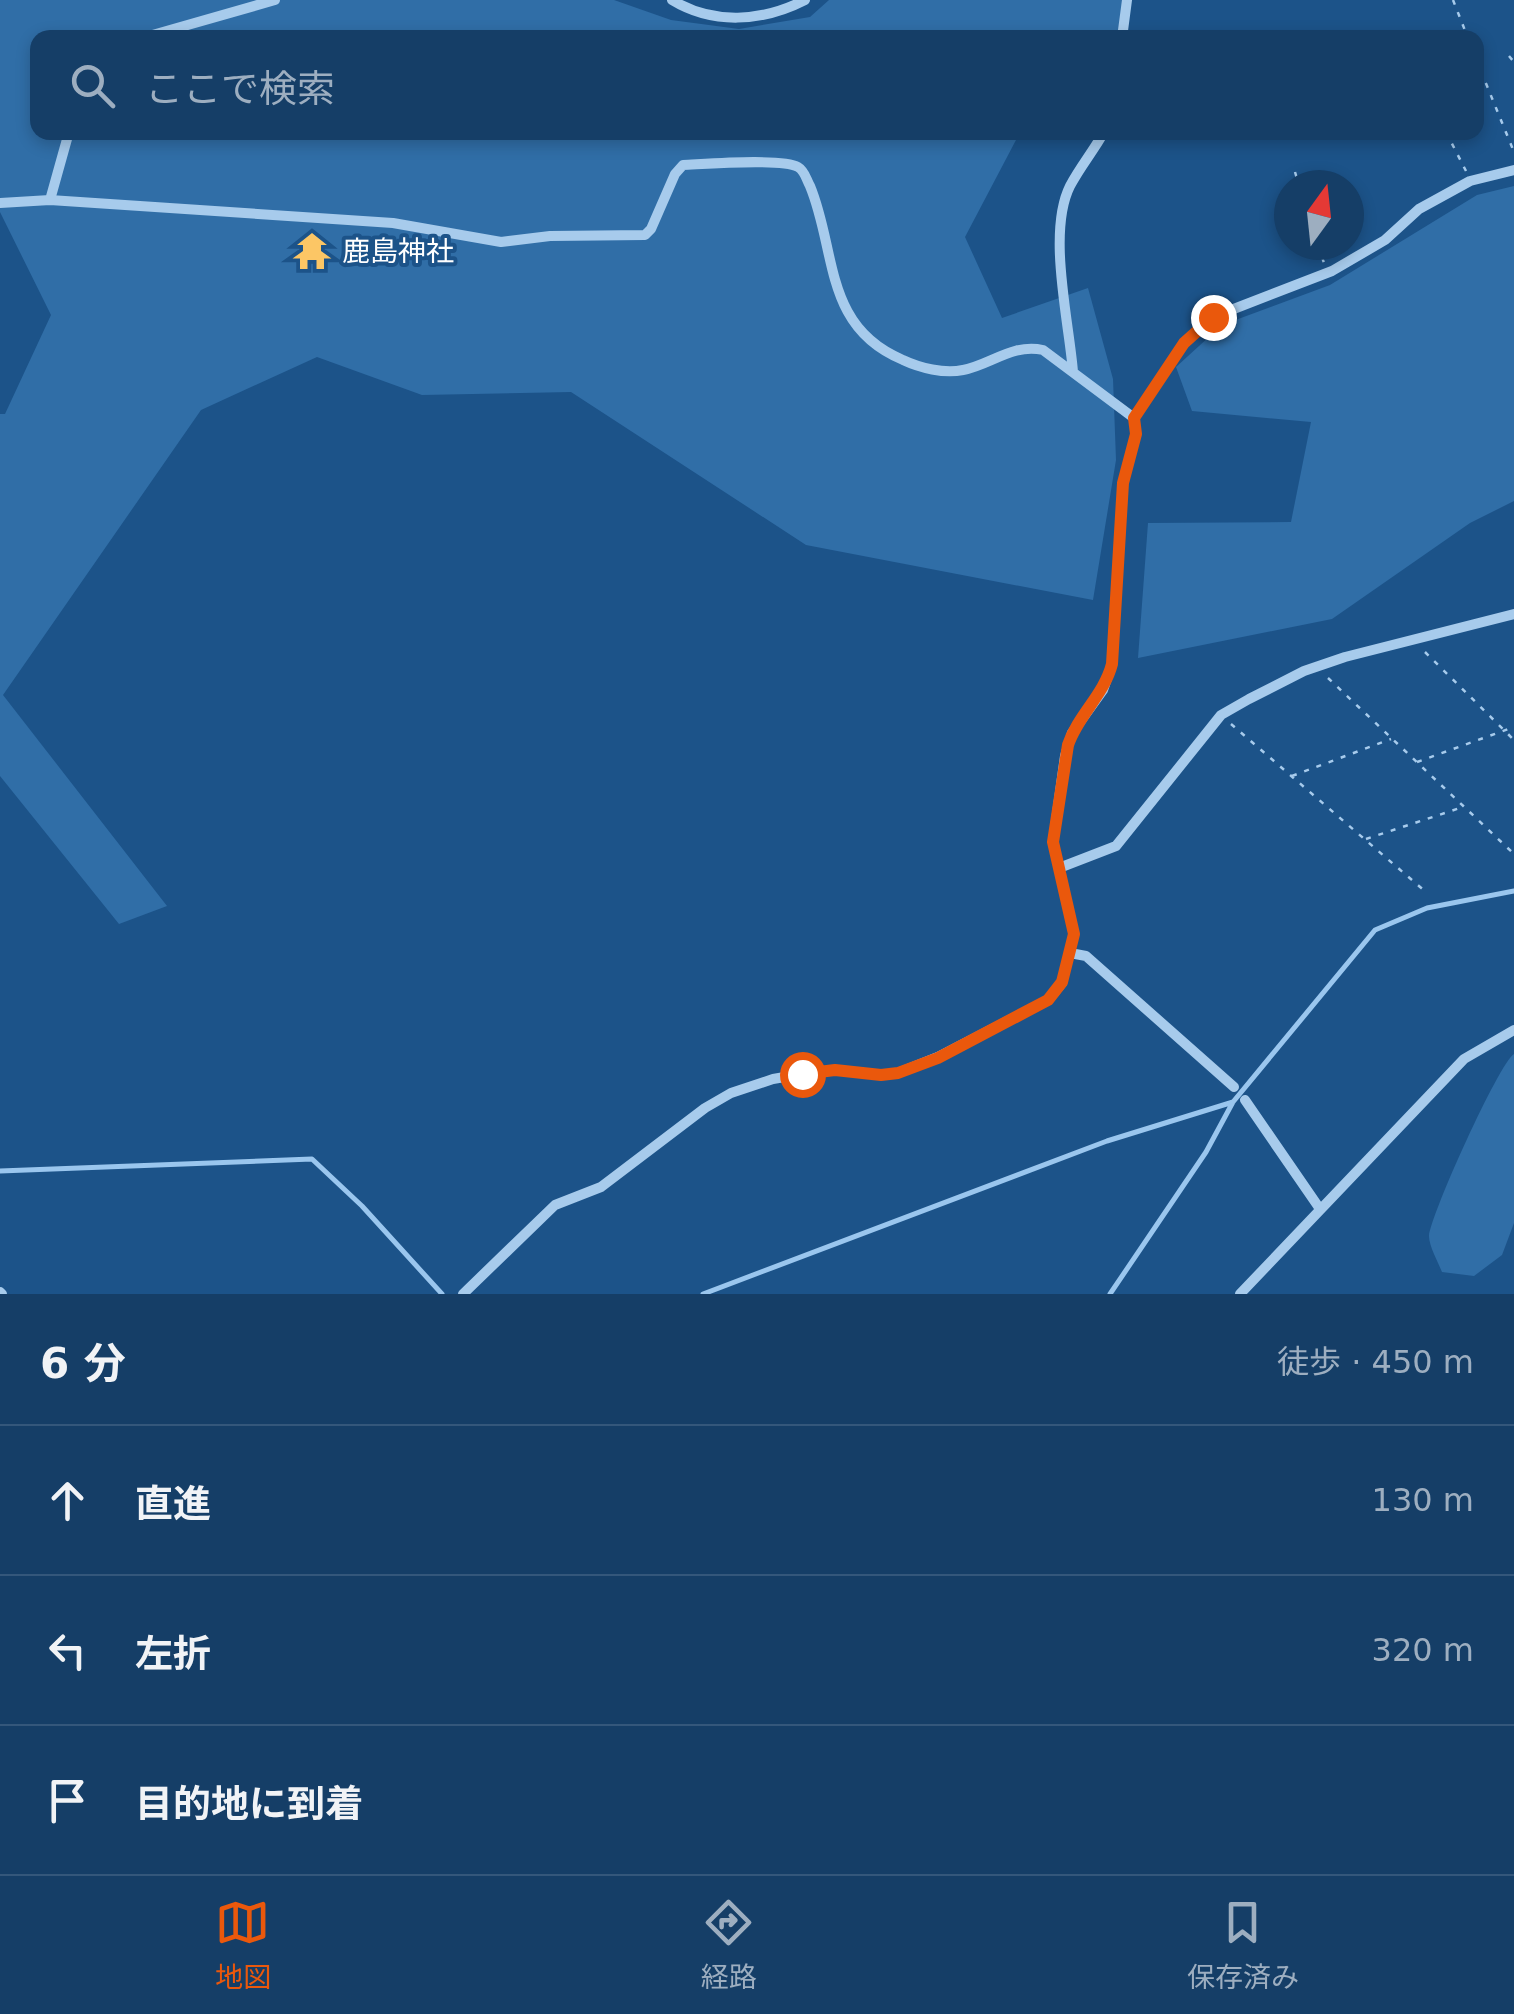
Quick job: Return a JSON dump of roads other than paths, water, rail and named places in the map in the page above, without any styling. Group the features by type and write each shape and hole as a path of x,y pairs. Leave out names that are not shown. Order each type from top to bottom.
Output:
{"street":[{"path":"170,30 275,0"},
{"path":"672,0 701,15 718,17 775,14 805,0"},
{"path":"1123,30 1127,0"},
{"path":"50,200 67,140"},
{"path":"1073,372 1063,306 1061,218 1069,188 1099,140"},
{"path":"0,203 50,200 393,223 501,242 550,236 592,238 644,235 651,229 675,174 684,165 786,163 804,172 813,194 834,286 844,308 878,347 903,360 937,370 963,370 1003,354 1043,350 1134,418"},
{"path":"463,1294 555,1205 601,1186 704,1108 731,1093 773,1078 835,1070 898,1073 938,1058 1048,1000 1062,982 1074,934 1053,842 1072,732 1103,690 1112,664 1123,483 1136,434 1134,418 1184,343 1213,317 1327,273 1385,240 1419,210 1470,180 1514,170"},
{"path":"1059,868 1116,846 1221,715 1316,666 1514,614"},
{"path":"1070,953 1086,956 1234,1086"},
{"path":"1240,1294 1464,1059 1514,1030"},
{"path":"1245,1100 1320,1209"}],"waterway":[{"path":"1110,1294 1206,1152 1233,1102 1375,930 1427,908 1514,891"},
{"path":"703,1294 1107,1141 1233,1102"},
{"path":"0,1171 312,1159 362,1206 442,1294"}],"place":[{"name":"鹿島神社","path":"312,251"}]}
